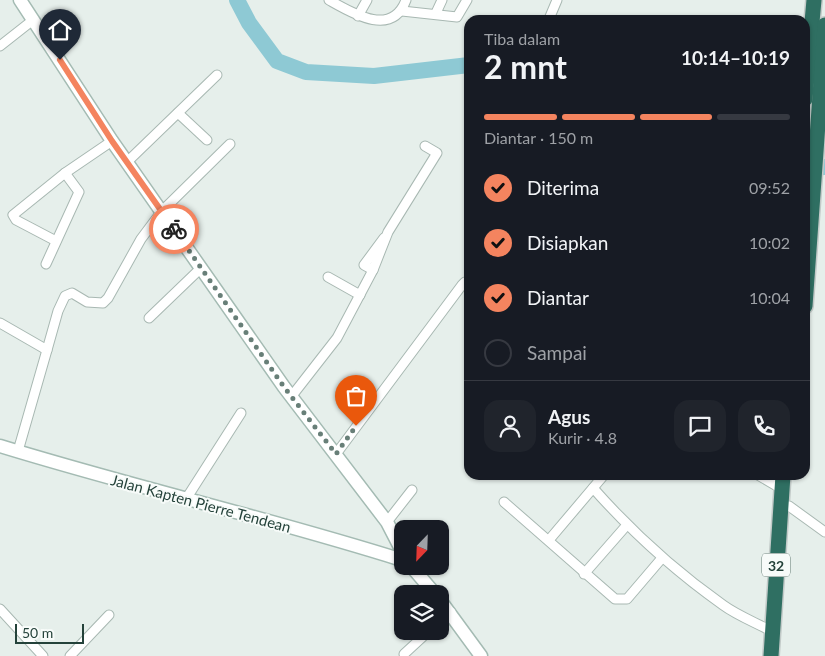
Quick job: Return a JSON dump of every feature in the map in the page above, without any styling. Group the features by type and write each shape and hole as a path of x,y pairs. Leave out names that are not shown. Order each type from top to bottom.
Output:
{"highway":[{"path":"810,230 816,137 814,0"},
{"path":"810,78 825,25"},
{"name":"32","path":"780,656 792,480"},
{"name":"32","path":"771,656 783,482"}],"street":[{"path":"20,0 112,141 291,397 336,454 386,522 394,536"},
{"path":"329,0 358,16 377,20 392,18 402,11 406,0"},
{"path":"358,16 367,0"},
{"path":"436,13 442,0"},
{"path":"402,11 436,13 457,18 467,0"},
{"path":"551,15 557,0"},
{"path":"0,46 33,20"},
{"path":"127,162 217,75"},
{"path":"178,113 207,140"},
{"path":"56,241 16,220 13,215 65,173 112,141"},
{"path":"18,451 58,311 65,296 72,294 87,302 103,303 108,298 141,239 162,211 230,144"},
{"path":"291,397 337,338 373,270 364,265 388,232 436,153 425,146"},
{"path":"46,264 79,192 65,173"},
{"path":"149,318 201,268"},
{"path":"328,277 360,295"},
{"path":"336,454 464,283"},
{"path":"0,323 47,350"},
{"path":"186,499 241,413"},
{"name":"Jalan Kapten Pierre Tendean","path":"0,446 186,499 337,539 394,557"},
{"path":"549,540 600,480"},
{"path":"593,488 626,526 662,558 724,606 774,632"},
{"path":"386,522 412,490"},
{"path":"504,502 610,596 621,600 626,599 662,558"},
{"path":"789,506 825,532"},
{"path":"584,574 626,526"},
{"path":"419,575 427,585"},
{"path":"0,609 43,656"},
{"path":"451,612 481,656"},
{"path":"70,656 109,615"},
{"path":"404,654 419,640"}],"waterway":[{"path":"237,0 249,23 277,61 306,72 374,76 464,66"},
{"path":"810,168 825,167"}],"way so far":[{"path":"174,229 284,387 336,454 356,426"}],"route":[{"path":"60,60 112,141 174,229"}]}
